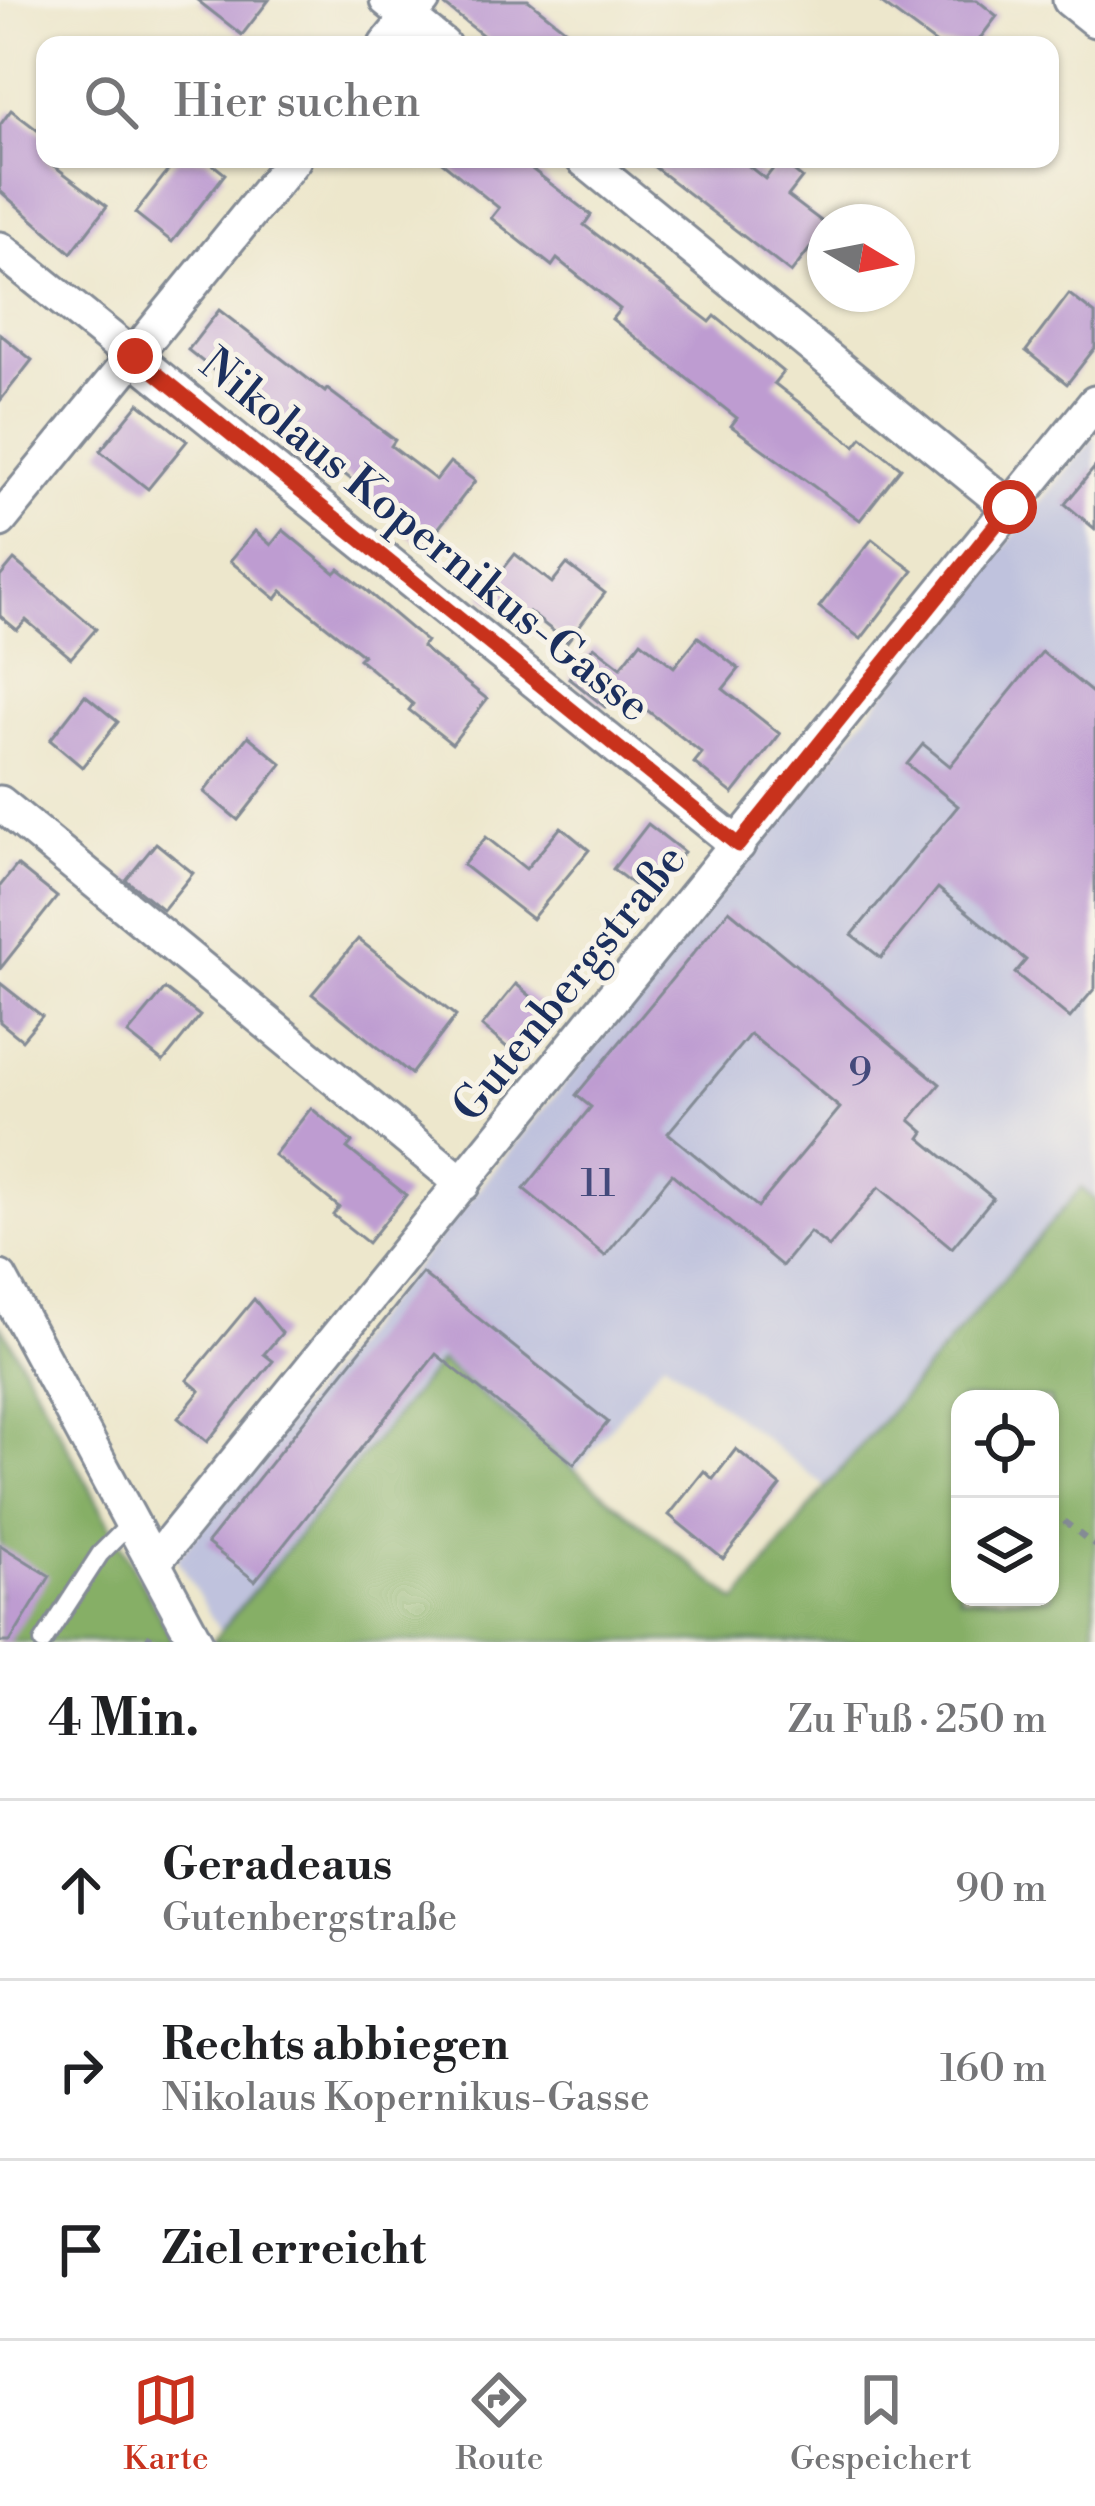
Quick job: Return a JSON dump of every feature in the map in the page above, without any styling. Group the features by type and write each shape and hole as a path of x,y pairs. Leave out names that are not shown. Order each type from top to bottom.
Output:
{"street":[{"path":"1070,0 1095,20"},
{"path":"391,36 406,6 434,36"},
{"path":"0,520 287,168"},
{"path":"594,168 1010,507"},
{"name":"Nikolaus Kopernikus-Gasse","path":"0,249 738,845"},
{"name":"Gutenbergstraße","path":"155,1561 1095,403"},
{"path":"0,803 463,1184"},
{"path":"0,1278 196,1642"}],"lane":[{"path":"43,1642 100,1554 133,1522"}],"path":[{"path":"1059,1517 1095,1546"}],"shaded area":[{"path":"1095,436 1095,1200 1080,1189 826,1487 664,1360 574,1473 440,1362 220,1632 177,1558"}],"green space":[{"path":"1081,1188 1095,1200 1095,1642 212,1642 440,1361 737,1602 826,1487"},
{"path":"0,1323 174,1642 0,1642"}],"building":[{"path":"197,0 269,0 242,35"},
{"path":"444,0 528,0 574,36 484,36 443,4"},
{"path":"877,0 977,0 997,16 982,36 926,36"},
{"path":"11,110 36,129 36,168 57,168 107,206 71,253 0,191 0,125"},
{"path":"170,168 217,168 225,174 172,242 135,213"},
{"path":"449,168 531,168 591,215 584,225 710,322 715,316 783,372 774,383 855,446 862,437 901,468 860,520 731,426 737,418 612,319 620,309 557,259 552,266 491,218 499,208"},
{"path":"656,168 751,168 765,179 774,168 790,168 802,178 788,196 807,210 807,252 791,273"},
{"path":"1069,294 1095,314 1095,348 1067,384 1026,351"},
{"path":"219,310 395,440 391,446 436,480 450,462 475,481 424,547 387,517 391,511 188,350"},
{"path":"0,334 32,360 0,401"},
{"path":"139,403 187,441 148,489 100,451"},
{"path":"1095,467 1095,529 1065,504"},
{"path":"283,530 335,573 339,569 368,592 426,641 422,647 487,699 452,744 409,710 413,704 359,659 363,655 282,591 276,599 230,561 255,531 271,545"},
{"path":"872,539 913,571 861,639 819,607"},
{"path":"515,554 552,583 567,564 605,593 567,642 529,612 519,626 482,596"},
{"path":"14,560 96,629 71,658 26,620 17,630 0,616 0,577"},
{"path":"698,637 739,669 723,689 780,734 733,794 694,763 702,753 620,689 605,707 569,678 594,646 621,667 641,641 674,667"},
{"path":"1042,652 1095,695 1095,988 1070,1018 1015,973 1026,960 938,888 881,958 852,935 958,806 907,764 923,744 950,766"},
{"path":"85,695 118,722 82,767 50,740"},
{"path":"248,736 282,764 238,820 204,792"},
{"path":"648,824 684,852 649,897 613,869"},
{"path":"561,827 589,850 532,919 463,865 486,837 526,869"},
{"path":"156,843 193,873 163,910 126,880"},
{"path":"17,865 57,897 0,969 0,886"},
{"path":"729,910 940,1084 910,1120 924,1132 920,1138 993,1198 952,1248 879,1187 829,1247 810,1232 782,1266 672,1174 605,1256 524,1189 591,1107 576,1095","holes":["750,1034 840,1108 758,1207 668,1133"]},
{"path":"358,939 456,1016 411,1074 312,994"},
{"path":"0,983 42,1016 22,1040 0,1022"},
{"path":"516,984 552,1014 517,1056 482,1026"},
{"path":"165,989 200,1016 163,1062 128,1034"},
{"path":"311,1108 352,1142 347,1148 406,1195 368,1243 333,1215 339,1207 274,1155"},
{"path":"422,1273 608,1422 574,1464 436,1354 255,1581 207,1543"},
{"path":"254,1299 282,1333 264,1354 273,1361 207,1442 178,1418 200,1391 187,1380"},
{"path":"736,1449 781,1486 723,1559 669,1515 704,1471 713,1479"},
{"path":"0,1545 50,1576 10,1642 0,1642"}],"route":[{"path":"135,356 738,845 1010,507"}]}
